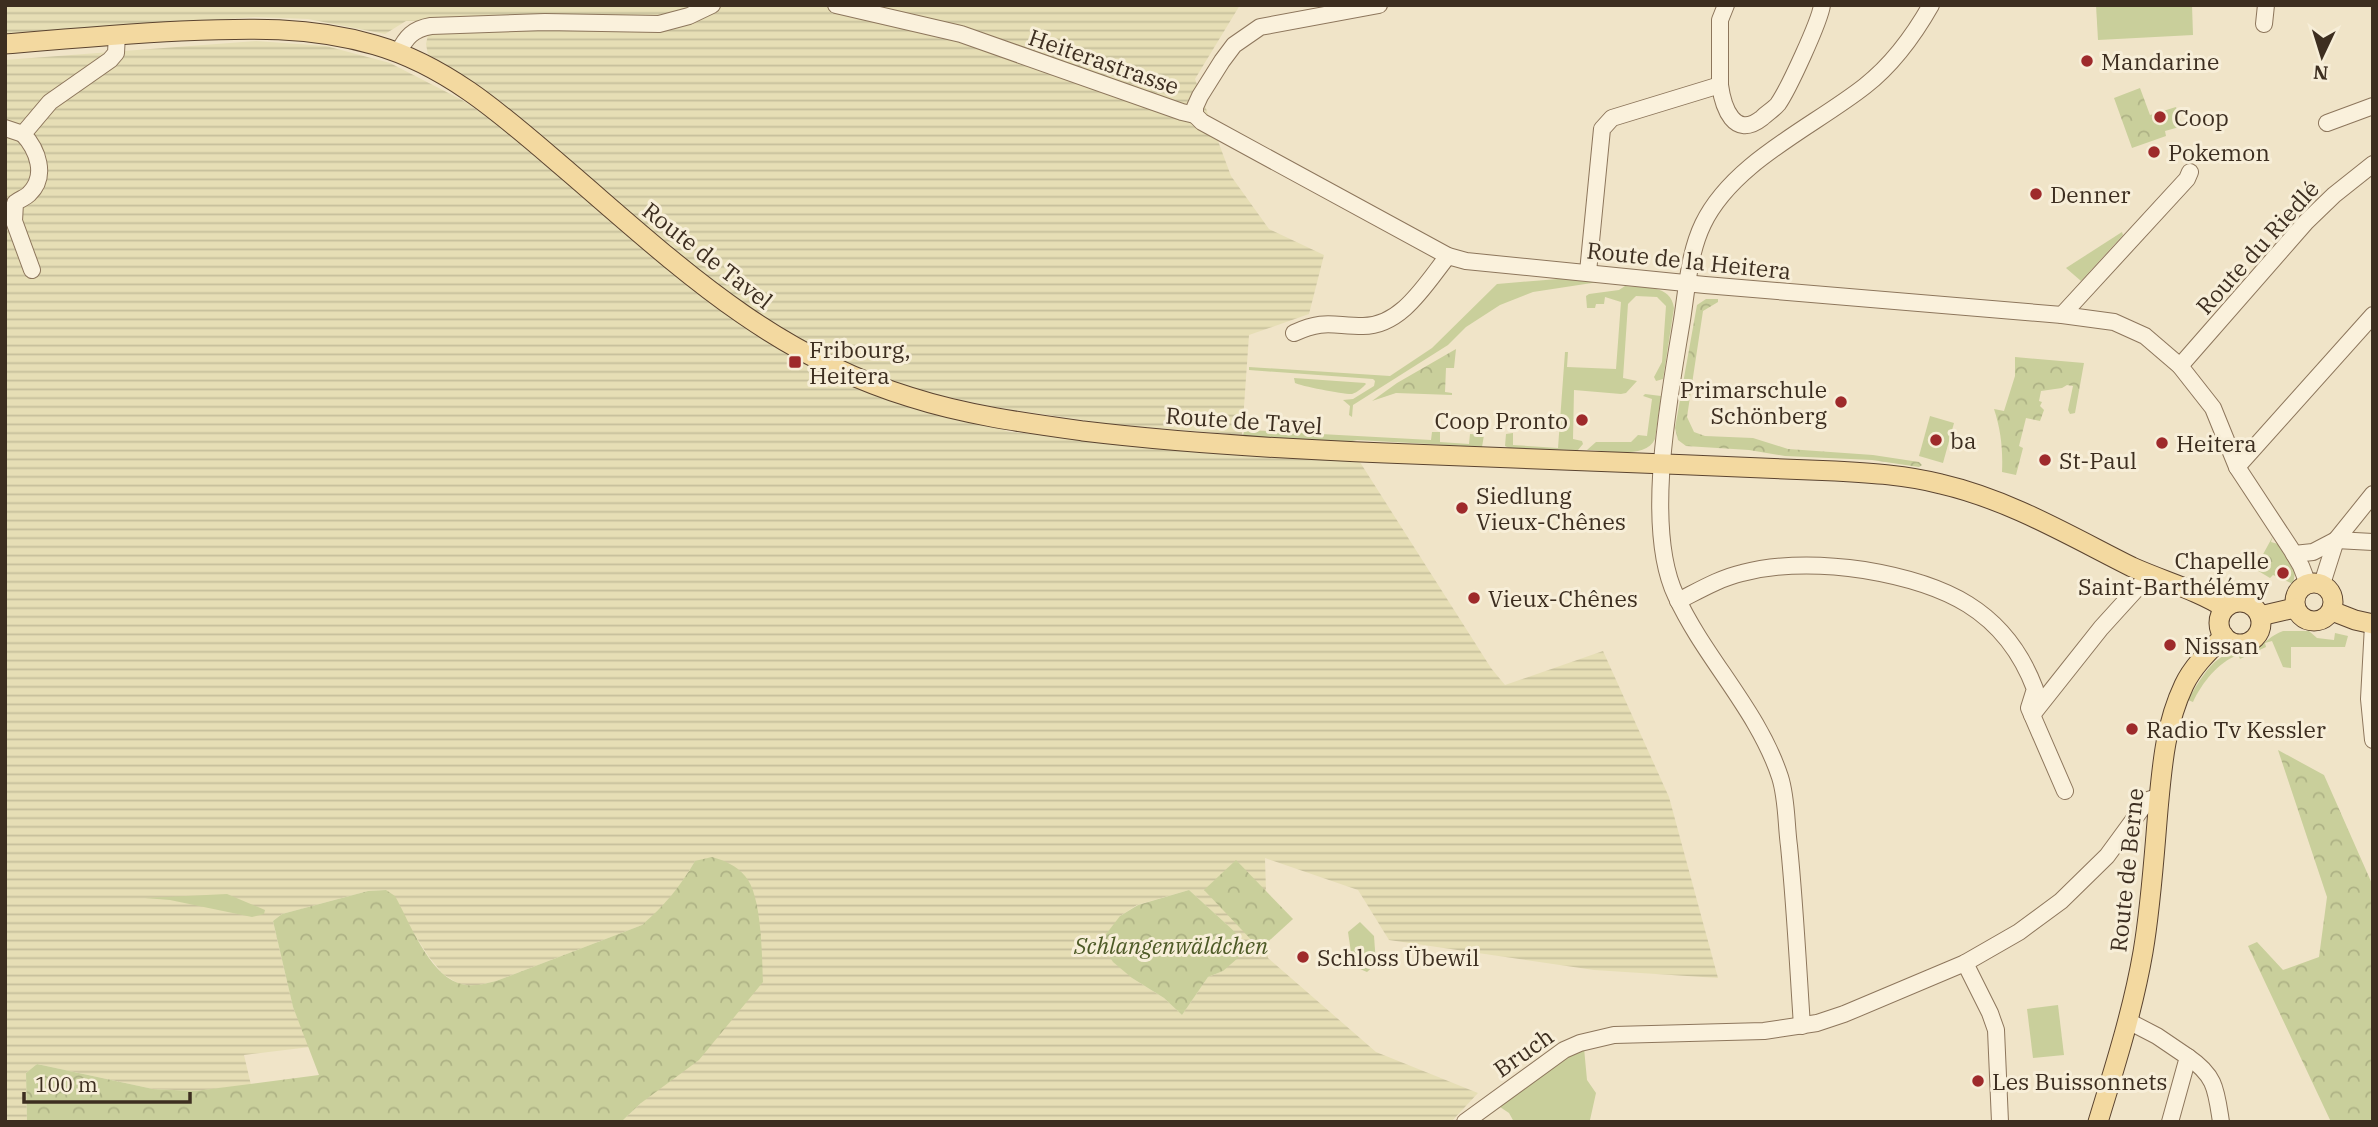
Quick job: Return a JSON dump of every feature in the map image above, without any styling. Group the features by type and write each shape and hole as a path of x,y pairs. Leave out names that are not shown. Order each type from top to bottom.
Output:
{"main road":[{"name":"Route de Tavel","path":"5,44 117,34 273,28 348,38 398,53 445,76 492,106 704,287 745,318 822,363 909,397 1006,420 1153,439 1311,450 1882,474 1942,484 1976,494 2038,519 2150,575 2211,599 2225,608"},
{"path":"2315,584 2332,596 2332,611 2316,622 2303,619 2295,608 2297,593 2315,584"},
{"path":"2236,602 2253,606 2260,616 2260,629 2253,639 2247,642 2235,643 2224,636 2219,622 2225,608 2236,602"},
{"path":"2260,616 2295,608"},
{"path":"2332,611 2373,624"},
{"name":"Route de Berne","path":"2098,1122 2128,1021 2148,916 2165,746 2185,683 2197,665 2224,636"}],"street":[{"path":"398,53 403,42 415,30 431,26 545,22 659,24 689,16 712,5"},
{"name":"Heiterastrasse","path":"836,5 961,34 1182,113 1195,115"},
{"path":"1195,115 1200,96 1222,61 1234,45 1260,27 1379,5"},
{"path":"1726,5 1720,20 1720,85 1725,109 1733,120 1748,125 1777,106 1822,5"},
{"path":"1802,1026 1792,877 1781,780 1754,722 1678,600 1670,580 1661,536 1663,463 1670,391 1687,283 1703,225 1713,207 1729,188 1777,147 1876,76 1900,52 1931,5"},
{"path":"2264,24 2266,5"},
{"path":"23,134 50,102 110,60 116,53 117,34"},
{"path":"1588,272 1602,129 1612,118 1720,85"},
{"path":"2327,123 2373,106"},
{"name":"Route de la Heitera","path":"1195,115 1202,122 1269,160 1448,256 1508,267 1588,272 1927,306 2062,315 2114,322 2145,336 2180,366 2213,408 2237,467 2315,584"},
{"path":"5,128 23,134 32,143 40,160 37,179 31,192 15,203 14,220 33,270"},
{"name":"Route du Riedlé","path":"2180,366 2305,222 2334,194 2373,164"},
{"path":"2062,315 2170,198 2190,172"},
{"path":"1294,333 1325,323 1377,325 1393,317 1409,303 1448,256"},
{"path":"2237,467 2373,315"},
{"path":"2315,584 2336,540 2373,494"},
{"path":"2294,554 2313,552 2336,540 2373,542"},
{"path":"1678,600 1740,573 1797,566 1860,570 1934,586 1972,606 2013,649 2035,689 2029,708 2065,792"},
{"path":"2032,715 2101,628 2150,575"},
{"path":"2373,624 2369,699 2373,740"},
{"name":"Bruch","path":"1465,1122 1564,1050 1580,1043 1614,1035 1764,1031 1802,1026 1844,1014 1965,964 2027,927 2061,901 2107,856 2148,800 2160,796"},
{"path":"1965,964 1996,1030 2000,1122"},
{"path":"2128,1021 2157,1036 2209,1073 2214,1083 2221,1122"},
{"path":"2170,1122 2188,1057"}],"shaded area":[{"path":"5,5 1240,5 1195,79 1231,176 1269,229 1324,255 1309,314 1249,335 1242,435 1110,424 994,407 929,393 863,371 811,348 748,309 697,272 500,101 428,55 426,44 431,21 406,21 385,34 308,19 255,17 5,35"},
{"path":"256,41 326,46 390,63 462,100 492,120 611,221 808,364 853,387 1010,432 1358,459 1491,668 1505,685 1603,651 1669,797 1718,978 1594,970 1389,940 1358,890 1265,858 1268,958 1376,1052 1478,1093 1451,1122 621,1122 641,1103 695,861 661,909 642,925 496,981 475,986 459,984 443,974 386,890 368,891 282,914 273,921 293,1007 310,1047 244,1055 251,1085 195,1091 153,1089 37,1064 26,1073 27,1122 5,1122 5,60","holes":["1189,890 1234,931 1223,971 1208,977 1182,1015 1164,998 1132,978 1120,916 1137,905"]}],"green space":[{"path":"2096,5 2192,5 2193,35 2098,40"},
{"path":"2140,88 2150,115 2176,107 2183,126 2165,131 2166,136 2132,148 2114,98"},
{"path":"2122,232 2123,235 2081,281 2066,268"},
{"path":"1559,276 1605,281 1533,292 1500,305 1466,327 1448,345 1353,405 1352,417 1349,415 1350,406 1343,400 1353,399 1374,386 1373,379 1249,370 1249,367 1390,376 1432,348 1497,284 1558,279"},
{"path":"1625,286 1662,291 1672,300 1674,308 1663,379 1656,381 1654,377 1662,362 1666,306 1657,297 1636,296 1628,304 1623,378 1637,381 1626,393 1621,394 1574,390 1573,439 1582,441 1583,444 1578,450 1505,446 1506,434 1513,433 1513,445 1558,448 1565,352 1568,352 1567,367 1616,369 1621,302 1605,297 1604,304 1587,308 1586,296 1619,290"},
{"path":"1706,299 1718,299 1718,302 1703,311 1687,417 1694,432 1705,436 1753,438 1788,449 1873,455 1919,462 1922,465 1919,467 1872,460 1785,456 1749,450 1686,446 1678,440 1675,428 1697,305"},
{"path":"1456,349 1454,368 1446,368 1445,392 1452,395 1396,393 1372,401 1397,383"},
{"path":"2015,357 2084,363 2075,413 2070,414 2068,410 2073,386 2041,391 2039,401 2042,402 2040,406 2044,410 2040,421 2026,418 2019,446 2023,448 2016,475 2002,472 2001,440 1994,409 2004,411 2015,376"},
{"path":"1294,378 1366,384 1356,392 1348,394 1295,383"},
{"path":"1643,396 1661,396 1655,439 1650,446 1634,452 1587,450 1596,442 1631,442 1638,435 1647,436 1652,399"},
{"name":"ba","path":"1930,416 1954,423 1943,463 1919,456"},
{"path":"1245,424 1249,425 1249,430 1431,440 1432,432 1440,432 1440,442 1469,444 1470,434 1484,435 1482,447 1357,440 1348,442 1243,437"},
{"path":"2273,536 2271,542 2278,544 2295,573 2293,584 2273,575 2270,578 2255,569"},
{"path":"2283,631 2309,631 2317,638 2334,640 2335,633 2348,636 2345,647 2291,647 2291,668 2283,667 2272,641 2265,643 2266,647 2240,659 2238,655 2231,658 2217,668 2193,702 2188,700 2205,674 2221,657 2252,651"},
{"path":"2278,750 2324,775 2373,886 2373,1122 2331,1122 2248,946 2257,942 2283,970 2319,957 2327,897"},
{"path":"712,857 738,869 751,885 760,926 763,982 699,1060 641,1103 621,1122 27,1122 26,1073 37,1064 153,1089 195,1091 319,1075 293,1007 273,921 282,914 368,891 386,890 395,896 421,945 438,969 458,983 477,985 496,981 642,925 671,896 695,861"},
{"path":"1236,860 1293,919 1260,949 1204,890"},
{"name":"Schlangenwäldchen","path":"1189,890 1234,931 1246,951 1223,971 1208,977 1182,1015 1164,998 1132,978 1113,962 1100,942 1120,916 1138,905"},
{"path":"227,894 265,910 264,914 252,917 170,900 145,898"},
{"path":"1360,922 1374,936 1376,964 1367,972 1353,966 1348,932"},
{"path":"2058,1005 2064,1055 2033,1058 2027,1009"},
{"path":"1584,1048 1587,1080 1596,1093 1590,1120 1593,1122 1514,1122 1509,1113 1497,1105 1559,1059"}],"place":[{"name":"Mandarine","path":"2087,61"},
{"name":"Coop","path":"2160,117"},
{"name":"Pokemon","path":"2154,152"},
{"name":"Denner","path":"2036,194"},
{"name":"Fribourg, Heitera","path":"795,362"},
{"name":"Primarschule Schönberg","path":"1841,402"},
{"name":"Coop Pronto","path":"1582,420"},
{"name":"ba","path":"1936,440"},
{"name":"Heitera","path":"2162,443"},
{"name":"St-Paul","path":"2045,460"},
{"name":"Siedlung Vieux-Chênes","path":"1462,508"},
{"name":"Chapelle Saint-Barthélémy","path":"2283,573"},
{"name":"Vieux-Chênes","path":"1474,598"},
{"name":"Nissan","path":"2170,645"},
{"name":"Radio Tv Kessler","path":"2132,729"},
{"name":"Schloss Übewil","path":"1303,957"},
{"name":"Les Buissonnets","path":"1978,1081"}]}
